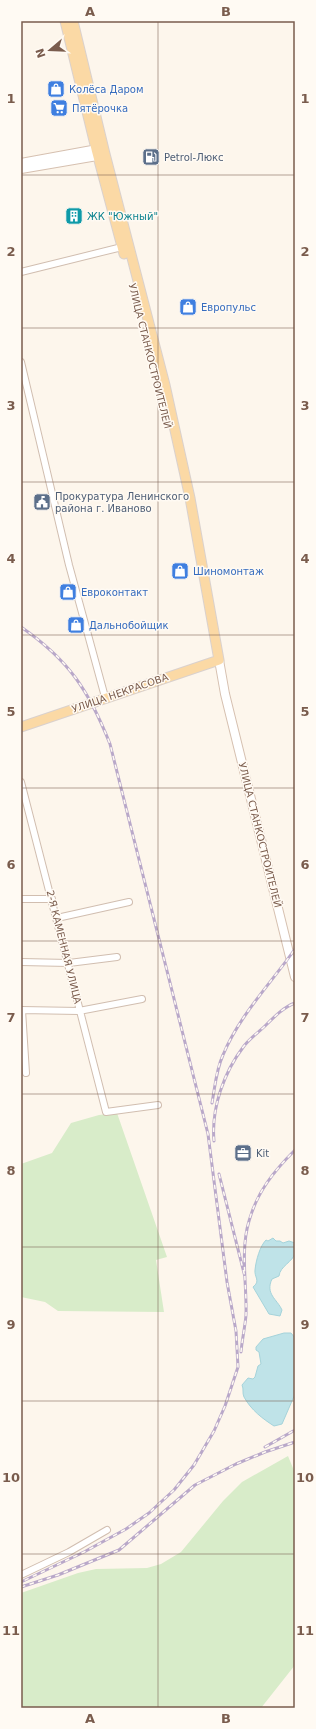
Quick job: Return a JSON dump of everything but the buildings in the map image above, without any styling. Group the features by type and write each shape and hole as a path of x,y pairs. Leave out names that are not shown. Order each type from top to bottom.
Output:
{"main road":[{"name":"УЛИЦА СТАНКОСТРОИТЕЛЕЙ","path":"65,21 165,385 190,498 217,661"},
{"name":"УЛИЦА СТАНКОСТРОИТЕЛЕЙ","path":"73,21 100,152 122,248 159,386 185,499 217,661 295,977"},
{"path":"21,163 100,152"},
{"path":"21,169 100,152"},
{"name":"УЛИЦА НЕКРАСОВА","path":"21,726 217,661"}],"street":[{"path":"21,272 122,248"},
{"path":"21,362 68,558 105,697"},
{"name":"2-Я КАМЕННАЯ УЛИЦА","path":"21,782 69,963 106,1112 158,1105"},
{"path":"21,899 52,899"},
{"path":"57,918 129,902"},
{"path":"21,962 69,963 117,957"},
{"path":"26,1074 22,1010 80,1011 142,999"},
{"path":"21,1574 69,1552 107,1530"}],"green space":[{"path":"117,1113 167,1257 156,1260 164,1312 58,1311 45,1302 21,1297 21,1164 52,1153 71,1123 99,1115"},
{"path":"288,1456 295,1473 295,1665 261,1708 21,1708 21,1593 78,1573 96,1569 147,1568 161,1564 181,1552 223,1501 242,1482"}],"water":[{"path":"273,1238 276,1241 283,1243 289,1241 295,1243 294,1256 282,1269 279,1276 272,1279 270,1284 272,1296 282,1310 280,1316 269,1314 253,1287 257,1283 255,1270 260,1249 266,1240 268,1241"},
{"path":"284,1333 291,1333 295,1338 295,1394 282,1424 274,1426 250,1406 243,1396 242,1385 248,1378 253,1379 255,1377 258,1366 261,1364 259,1352 256,1350 256,1347 263,1339"}],"railway":[{"path":"21,627 38,639 76,678 94,708 110,744 208,1134 227,1282 236,1331 238,1367 225,1406 214,1431 194,1465 174,1490 149,1513 126,1529 84,1552 21,1582"},
{"path":"212,1103 219,1067 230,1041 246,1013 295,949"},
{"path":"214,1141 217,1103 220,1091 230,1067 249,1040 276,1015 295,1003"},
{"path":"241,1352 246,1315 244,1256 246,1232 252,1210 267,1182 295,1150"},
{"path":"219,1174 245,1277"},
{"path":"265,1447 295,1430"},
{"path":"21,1587 58,1575 119,1550 195,1485 236,1464 295,1442"}],"place":[{"name":"Колёса Даром","path":"56,89"},
{"name":"Пятёрочка","path":"59,108"},
{"name":"Petrol-Люкс","path":"151,157"},
{"name":"ЖК \"Южный\"","path":"74,216"},
{"name":"Европульс","path":"188,307"},
{"name":"Прокуратура Ленинского района г. Иваново","path":"42,502"},
{"name":"Шиномонтаж","path":"180,571"},
{"name":"Евроконтакт","path":"68,592"},
{"name":"Дальнобойщик","path":"76,625"},
{"name":"Kit","path":"243,1153"}]}
